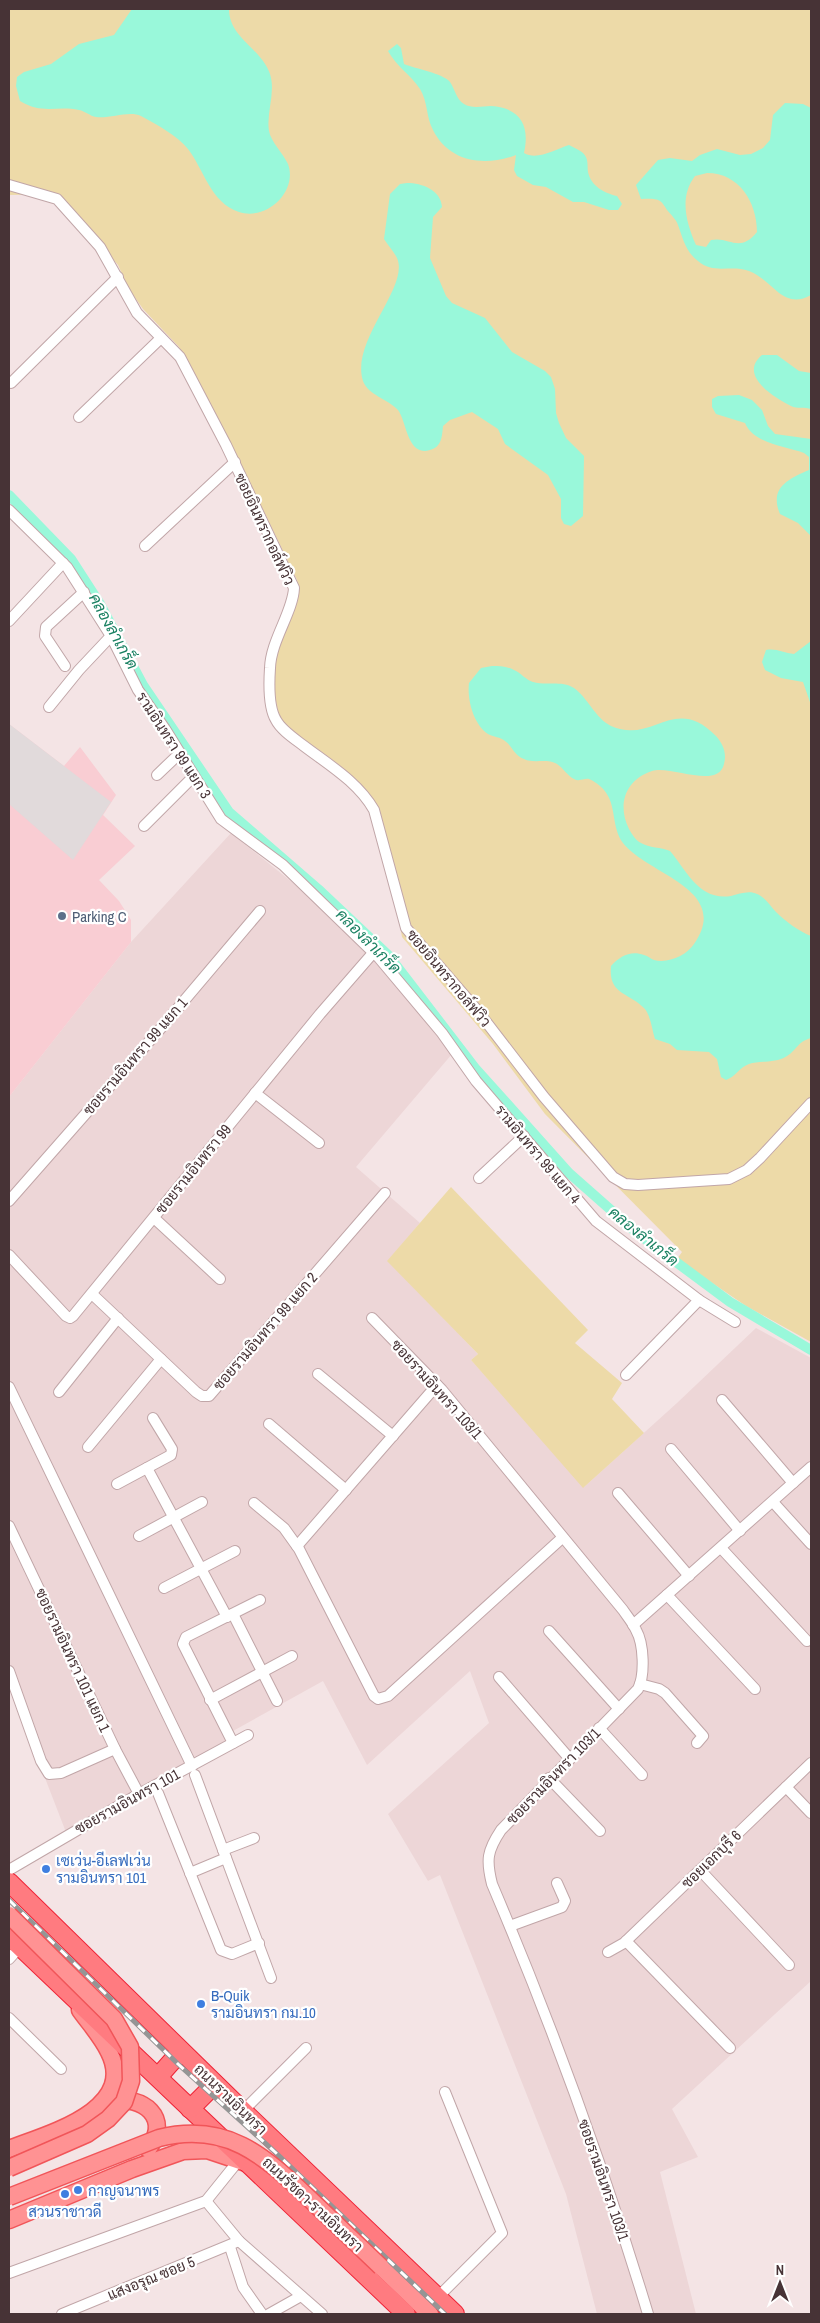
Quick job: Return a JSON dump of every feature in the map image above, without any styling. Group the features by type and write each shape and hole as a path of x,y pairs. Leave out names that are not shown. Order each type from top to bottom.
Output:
{"highway":[{"name":"ถนนรามอินทรา","path":"9,1882 181,2052 455,2314"},
{"path":"13,1947 68,1992 158,2076 244,2162 406,2314"},
{"path":"158,2076 181,2052"},
{"path":"190,2109 215,2084"},
{"path":"268,2184 268,2177 275,2169 298,2165"}],"main road":[{"path":"9,1915 114,2019 130,2047 131,2081 124,2102 108,2119 87,2134 9,2168"},
{"path":"68,1992 109,2052 111,2058 116,2079 112,2092 104,2103"},
{"path":"9,2149 68,2125 104,2103 120,2099 131,2100 142,2103 153,2112 157,2126 152,2144 132,2169"},
{"name":"ถนนรัชดา-รามอินทรา","path":"9,2197 159,2138 176,2134 212,2135 243,2144 269,2162 430,2314"},
{"name":"ถนนรัชดา-รามอินทรา","path":"9,2220 169,2155 195,2149 207,2150 244,2162"}],"street":[{"name":"ซอยอินทรากอล์ฟวิว","path":"9,185 57,199 100,247 137,313 180,357 235,462 294,588 292,601 282,622 270,667 272,711 277,722 296,740 350,780 368,799 374,810 406,928 477,1010 544,1097 614,1177 625,1184 638,1185 729,1179 754,1164 811,1103"},
{"path":"11,384 118,277"},
{"path":"79,417 161,338"},
{"path":"145,546 235,462"},
{"name":"รามอินทรา 99 แยก 3","path":"9,510 63,563 84,592 111,636 138,690 222,819 283,864 373,953"},
{"path":"9,621 63,563"},
{"path":"65,666 44,636 44,631 84,592"},
{"path":"49,707 79,670 111,636"},
{"path":"157,775 180,753"},
{"path":"144,826 193,777"},
{"name":"ซอยรามอินทรา 99 แยก 1","path":"9,1201 162,1028 260,911"},
{"name":"ซอยรามอินทรา 99","path":"9,1256 70,1318 92,1294 255,1093 373,953"},
{"name":"รามอินทรา 99 แยก 4","path":"373,953 442,1033 476,1081 556,1172 577,1201 596,1221 699,1300 736,1322"},
{"path":"255,1093 319,1144"},
{"path":"478,1178 524,1136"},
{"name":"ซอยรามอินทรา 99 แยก 2","path":"92,1294 196,1392 202,1396 208,1396 385,1192"},
{"path":"154,1218 220,1280"},
{"path":"626,1375 699,1300"},
{"path":"59,1392 118,1318"},
{"name":"ซอยรามอินทรา 103/1","path":"372,1318 437,1385 637,1631 643,1664 640,1684 619,1709 549,1778 501,1830 490,1848 488,1867 492,1884 552,2031 617,2216 648,2314"},
{"path":"88,1448 160,1359"},
{"path":"318,1374 393,1436"},
{"path":"297,1546 437,1385"},
{"path":"9,1387 193,1770 259,1943 270,1978"},
{"path":"722,1400 793,1483"},
{"path":"116,1484 171,1455 172,1452 153,1418"},
{"path":"269,1424 346,1490"},
{"path":"671,1449 740,1531"},
{"path":"633,1625 811,1467"},
{"path":"147,1468 200,1568 230,1615 277,1701"},
{"path":"618,1492 689,1576"},
{"path":"140,1536 202,1502"},
{"path":"773,1502 811,1544"},
{"path":"254,1503 284,1528 297,1546 374,1696 383,1699 562,1538"},
{"name":"ซอยรามอินทรา 101 แยก 1","path":"9,1526 115,1749 139,1794"},
{"path":"721,1548 806,1641"},
{"path":"164,1588 200,1568 235,1552"},
{"path":"667,1595 755,1689"},
{"path":"234,1743 210,1700 183,1644 186,1638 260,1600"},
{"path":"549,1631 619,1709"},
{"path":"210,1700 292,1656"},
{"path":"9,1671 41,1761 49,1774 55,1775 115,1749"},
{"path":"498,1677 569,1758"},
{"path":"640,1684 659,1689 670,1698 704,1736 697,1743"},
{"path":"599,1728 642,1775"},
{"name":"ซอยรามอินทรา 101","path":"9,1870 139,1794 193,1770 248,1736"},
{"name":"ซอยเอกบุรี 6","path":"608,1952 626,1941 811,1763"},
{"path":"549,1778 600,1831"},
{"path":"786,1787 811,1813"},
{"path":"158,1793 222,1950 232,1954 259,1943"},
{"path":"190,1873 254,1838"},
{"path":"700,1870 789,1964"},
{"path":"510,1926 562,1907 565,1901 557,1883"},
{"path":"626,1941 730,2048"},
{"path":"9,2018 61,2068"},
{"path":"242,2111 306,2048"},
{"path":"438,2298 502,2233 445,2092"},
{"path":"9,2273 206,2201 244,2162"},
{"path":"206,2201 234,2244 322,2314"},
{"path":"234,2244 243,2287 262,2314"},
{"name":"แสงอรุณ ซอย 5","path":"62,2314 234,2244"},
{"path":"269,2314 301,2296"}],"shaded area":[{"path":"9,9 811,9 811,1342 746,1306 677,1259 682,1252 545,1114 493,1044 402,937 380,814 374,801 364,788 338,764 283,725 279,714 274,689 275,662 281,638 296,605 298,595 297,580 240,462 179,347 143,309 129,289 118,265 58,194 9,195"},
{"path":"132,9 229,9 230,19 234,28 266,65 272,81 269,131 288,164 290,174 288,184 278,202 260,212 250,214 229,208 215,194 194,157 184,144 179,139 136,114 96,117 79,110 36,108 20,101 16,86 17,77 24,72 51,64 79,44 114,35"},
{"path":"397,44 401,48 404,64 446,79 450,82 459,99 467,106 501,107 510,110 516,115 521,120 526,135 524,153 535,156 541,155 569,145 582,152 585,155 588,172 592,181 603,191 617,196 622,204 618,210 609,210 584,202 573,202 546,187 533,185 517,176 514,170 516,155 492,161 480,161 468,159 448,149 433,130 420,89 388,51"},
{"path":"785,103 803,104 811,108 811,295 801,299 785,297 749,271 736,268 710,267 698,261 683,240 675,219 663,204 656,199 641,199 636,185 658,160 670,158 692,161 700,155 717,149 740,155 751,154 763,148 770,140 773,115","holes":["707,173 718,174 728,178 744,191 754,210 757,232 745,242 734,243 718,239 711,240 706,247 696,245 687,219 687,192 695,176"]},
{"path":"400,184 419,184 430,189 441,201 442,207 433,217 430,258 446,296 452,303 485,318 512,352 545,371 551,377 555,389 556,413 559,423 566,438 584,456 583,516 571,526 564,524 561,518 561,499 548,475 505,444 498,429 472,412 450,420 443,426 439,444 434,449 422,451 412,444 398,410 369,390 363,381 361,365 365,349 371,332 389,299 399,270 397,258 384,239 390,194"},
{"path":"762,355 777,355 799,371 811,373 811,409 791,406 775,397 761,385 756,378 754,370 756,363"},
{"path":"739,395 752,400 762,410 768,426 775,434 811,439 811,536 798,523 780,514 777,505 777,497 782,486 794,477 809,470 809,457 804,453 755,436 745,423 716,414 712,407 712,399 718,396"},
{"path":"811,641 811,705 803,682 781,678 765,670 762,662 766,650 777,650 794,654"},
{"path":"503,666 511,669 533,682 564,684 574,688 600,718 611,726 626,730 639,730 675,719 688,719 701,724 716,736 725,752 724,764 720,772 704,776 660,770 643,775 635,780 626,794 624,802 625,820 637,840 648,846 670,851 695,883 710,894 731,896 747,892 760,895 788,922 811,936 811,1038 782,1058 749,1064 726,1080 721,1077 717,1059 709,1052 677,1050 670,1044 655,1039 647,1012 639,1003 616,988 611,975 611,966 618,959 635,953 645,955 654,960 665,961 677,958 687,952 694,944 703,925 702,910 695,896 682,885 635,854 623,843 619,837 611,802 599,785 589,779 574,779 553,762 524,759 508,743 483,730 472,711 469,683 481,668"},
{"path":"9,724 64,766 80,747 116,795 103,815 135,846 99,880 119,901 131,920 131,942 9,1097"},
{"path":"9,724 111,802 73,860 9,804"},
{"path":"231,833 298,887 364,949 420,1012 452,1054 356,1167 420,1223 388,1261 478,1354 471,1360 584,1487 756,1328 811,1358 811,1981 672,2109 698,2157 660,2172 696,2314 597,2314 566,2194 440,1875 428,1881 388,1814 489,1723 470,1671 367,1765 323,1681 224,1736 231,1750 69,1840 9,1685 9,1097 131,942"},
{"path":"451,1187 588,1330 575,1343 622,1383 612,1399 644,1433 583,1488 471,1360 478,1354 387,1261"}],"waterway":[{"name":"คลองลำเกร็ด","path":"9,495 71,559 100,604 143,685 229,812 318,889 389,956 475,1068 569,1173 637,1233 730,1302 811,1350"}],"railway":[{"path":"9,1900 178,2064 275,2152 445,2314"}],"place":[{"name":"Parking C","path":"62,916"},
{"name":"เซเว่น-อีเลฟเว่น รามอินทรา 101","path":"46,1869"},
{"name":"B-Quik รามอินทรา กม.10","path":"201,2004"},
{"name":"กาญจนาพร","path":"78,2190"},
{"name":"สวนราชาวดี","path":"65,2194"}]}
